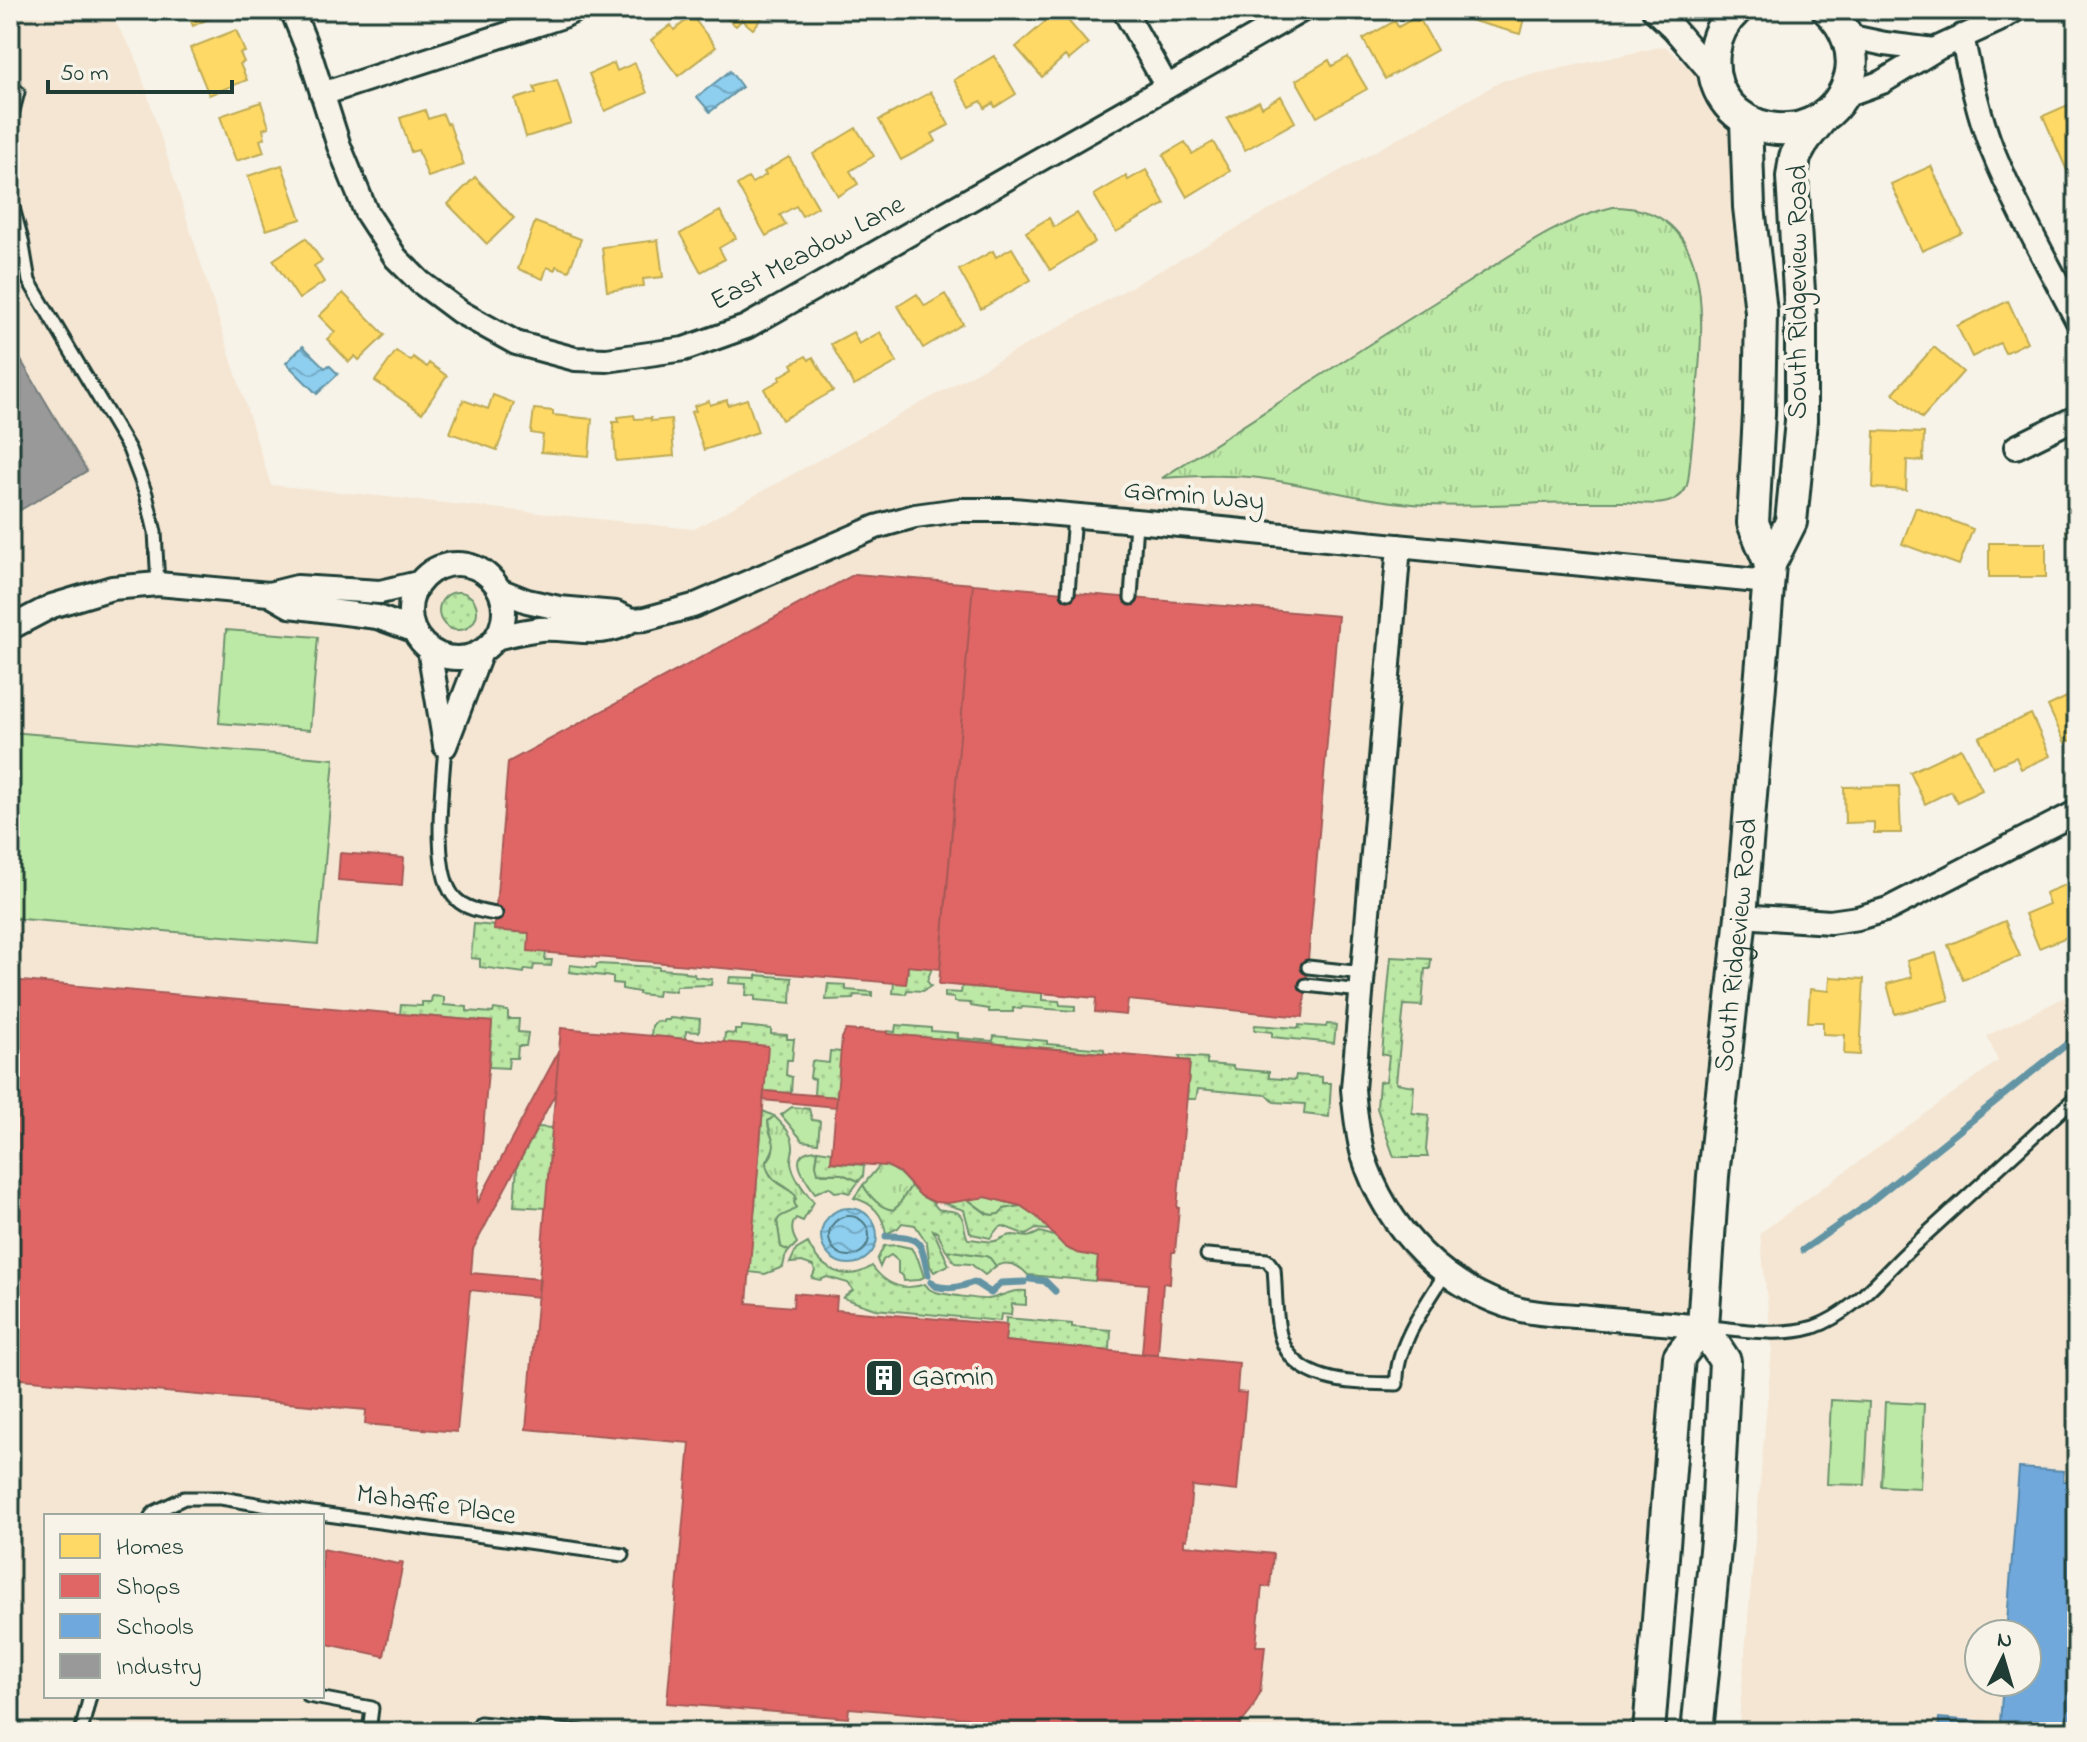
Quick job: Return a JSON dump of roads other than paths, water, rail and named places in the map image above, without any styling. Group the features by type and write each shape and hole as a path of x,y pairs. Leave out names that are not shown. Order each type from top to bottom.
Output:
{"main road":[{"path":"1736,10 1720,30 1713,63 1722,95 1732,109 1746,120 1784,130 1804,127 1822,118"},
{"path":"1837,18 1852,54 1851,73 1843,96"},
{"name":"South Ridgeview Road","path":"1703,1327 1713,1176 1741,916 1769,573 1791,522 1801,421 1801,324 1792,177 1795,157 1805,139 1843,96"},
{"name":"South Ridgeview Road","path":"1746,120 1749,207 1761,312 1753,523 1769,573"},
{"path":"1649,1732 1679,1357 1703,1327 1725,1361 1716,1540 1697,1732"}],"street":[{"name":"East Meadow Lane","path":"292,10 339,146 366,212 396,258 420,282 460,312 516,343 575,359 607,360 684,349 746,327 1302,10"},
{"path":"322,94 575,10"},
{"path":"1124,10 1167,87"},
{"path":"1654,10 1715,77"},
{"path":"1843,96 1882,82 1934,50 2015,10"},
{"path":"1837,18 1885,44 1934,50"},
{"path":"1962,36 1992,149 2077,320"},
{"path":"2016,447 2077,417"},
{"name":"Garmin Way","path":"10,628 52,606 112,588 158,584 269,594 297,587 380,592 418,583 441,566 460,564 479,569 499,590 527,601 559,608 616,613 632,620 645,619 693,606 876,527 915,516 959,510 1013,510 1399,546 1769,573"},
{"path":"1399,546 1353,1089 1363,1156 1389,1213 1413,1244 1445,1274 1467,1288 1524,1311 1703,1327"},
{"path":"418,583 409,606 413,630 429,649 445,746"},
{"path":"445,746 488,645 503,619 499,590"},
{"name":"Garmin Way","path":"269,594 290,606 377,617 413,630"},
{"name":"Garmin Way","path":"429,649 452,658 472,656 488,645 541,629 607,631 619,629 632,620"},
{"path":"1741,916 1830,922 1888,909 2077,812"}],"lane":[{"path":"10,91 18,92 10,122"},
{"path":"10,197 29,281 129,449 146,494 155,532 158,584"},
{"path":"1068,593 1074,516"},
{"path":"1131,598 1136,522"},
{"path":"445,746 440,830 444,878 456,899 468,907 496,914"},
{"path":"1308,967 1362,982"},
{"path":"1306,985 1362,982"},
{"path":"1703,1327 1794,1332 1817,1326 1836,1316 1864,1295 2077,1096"},
{"path":"1207,1255 1267,1260 1274,1269 1281,1337 1287,1350 1312,1372 1332,1380 1354,1383 1397,1384 1400,1356 1445,1274"},
{"name":"Mahaffie Place","path":"153,1514 184,1498 221,1498 320,1514"},
{"name":"Mahaffie Place","path":"324,1514 623,1555"},
{"path":"81,1732 90,1698"},
{"path":"319,1698 372,1708 369,1732"},
{"path":"478,1732 480,1723 582,1732"}],"water":[{"path":"730,71 742,87 710,112 697,97"},
{"path":"303,346 325,368 329,365 338,374 317,394 286,363"},
{"path":"849,1208 869,1216 877,1236 869,1256 849,1264 829,1256 821,1236 829,1216"}],"waterway":[{"path":"1803,1250 1860,1210 2077,1036"},
{"path":"886,1236 914,1240 924,1255 928,1275"},
{"path":"1030,1279 1045,1281 1055,1291"},
{"path":"931,1282 935,1286 950,1288 974,1282 991,1293 1001,1283 1024,1282"}],"place":[{"name":"Garmin","path":"884,1378"}]}
